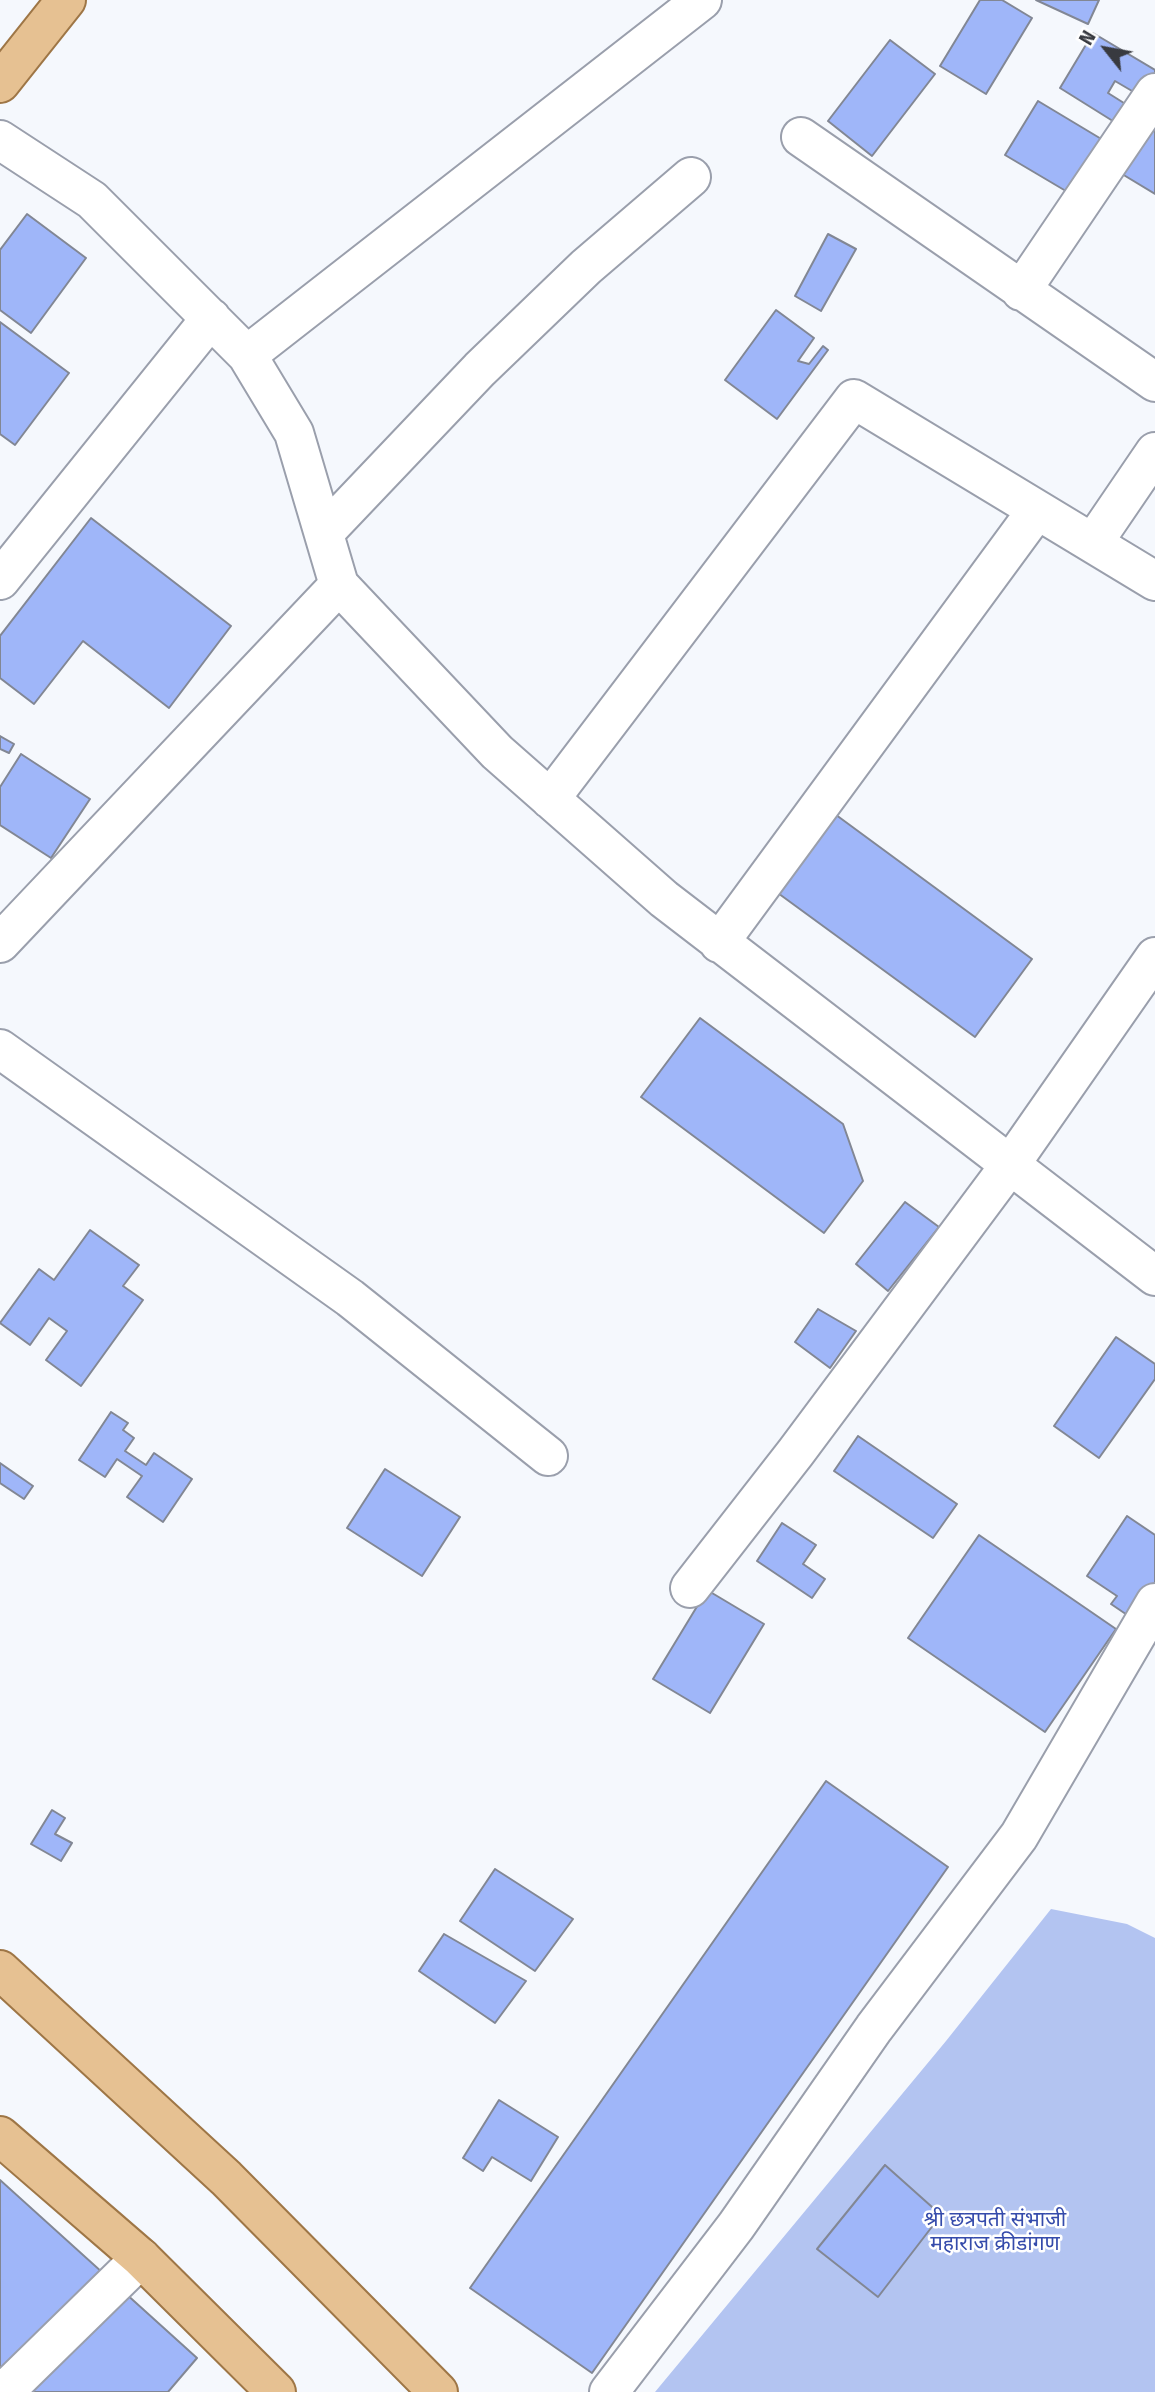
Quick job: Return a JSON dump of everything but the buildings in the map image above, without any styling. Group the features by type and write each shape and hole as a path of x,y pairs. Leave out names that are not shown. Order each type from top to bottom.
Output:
{"main road":[{"path":"0,83 66,0"},
{"path":"0,1970 226,2178 438,2392"},
{"path":"0,2136 141,2259 276,2392"}],"street":[{"path":"247,355 702,0"},
{"path":"1021,291 1155,93"},
{"path":"801,137 1155,382"},
{"path":"0,140 92,200 247,355 294,433 340,585 498,752 664,900 1155,1276"},
{"path":"324,533 480,369 586,267 691,177"},
{"path":"0,580 211,318"},
{"path":"550,799 854,399 1155,581"},
{"path":"1093,543 1155,452"},
{"path":"719,943 1037,510"},
{"path":"0,943 340,585"},
{"path":"690,1588 796,1452 1010,1165 1155,957"},
{"path":"0,1049 349,1298 548,1456"},
{"path":"609,2392 736,2226 874,2028 1019,1836 1155,1603"},
{"path":"4,2392 141,2259"}],"green space":[{"name":"श्री छत्रपती संभाजी महाराज क्रीडांगण","path":"1051,1909 1127,1924 1155,1938 1155,2392 655,2392 946,2041"}]}
